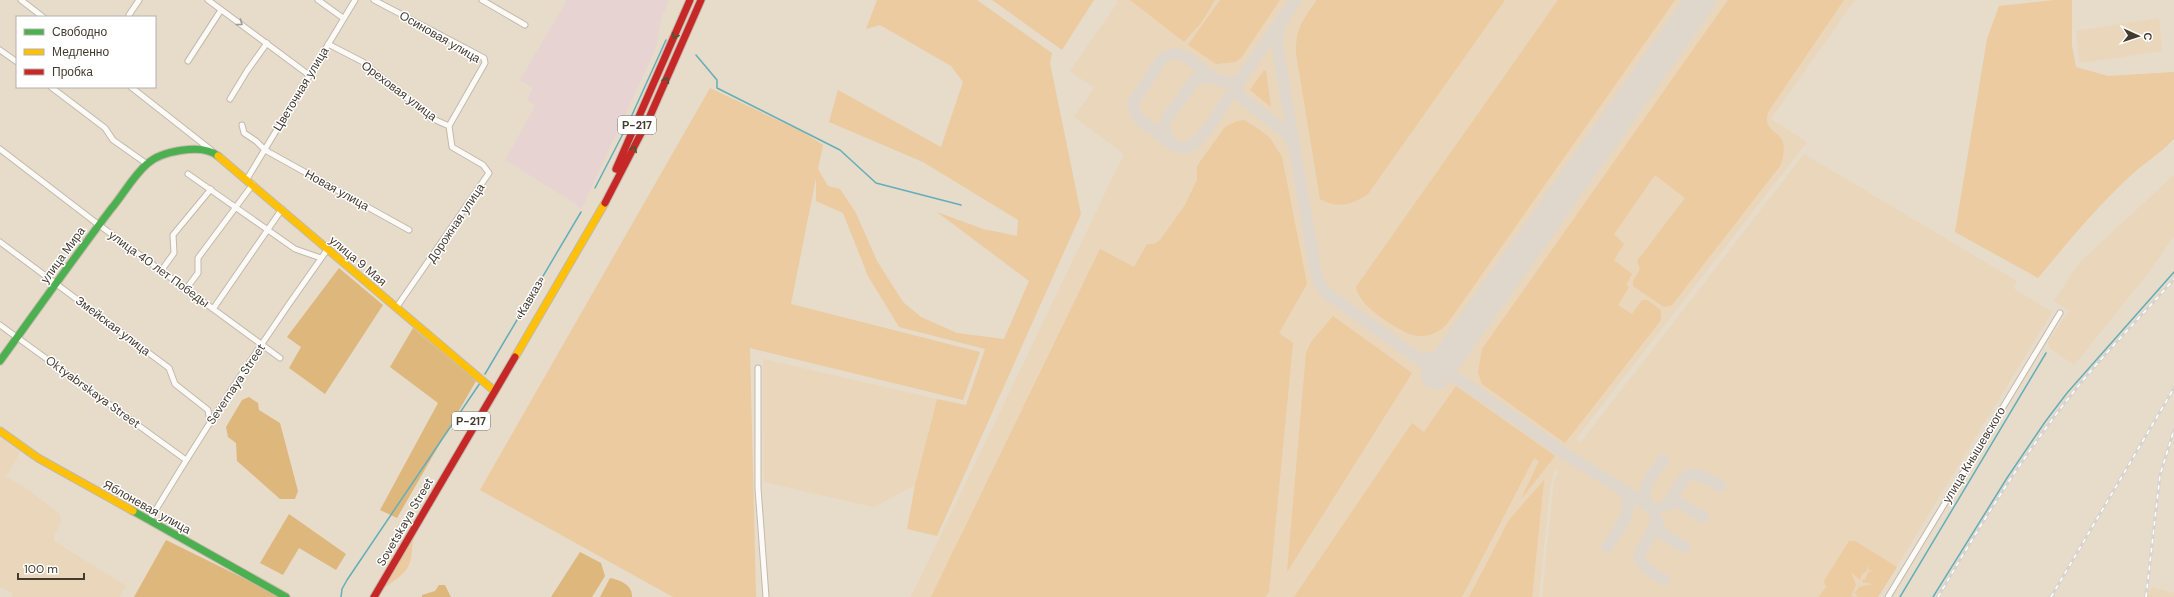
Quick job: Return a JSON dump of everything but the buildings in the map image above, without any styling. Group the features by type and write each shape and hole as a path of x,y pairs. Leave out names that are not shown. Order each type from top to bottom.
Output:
{"main road":[{"name":"«Кавказ»","path":"368,597 608,186 645,106 690,0"},
{"name":"«Кавказ»","path":"455,458 544,308 632,153 701,0"},
{"path":"146,164 159,157 182,150 196,148 212,151"},
{"name":"улица 9 Мая","path":"212,151 253,184 327,250 491,388"},
{"name":"улица Мира","path":"0,361 99,225 146,164"},
{"name":"Яблоневая улица","path":"0,431 38,458 286,597"},
{"name":"Sovetskaya Street","path":"374,597 455,458"}],"street":[{"path":"22,0 42,16"},
{"path":"129,15 139,0"},
{"path":"208,0 309,75"},
{"path":"318,0 344,18"},
{"name":"Цветочная улица","path":"247,179 355,0"},
{"name":"Осиновая улица","path":"374,0 484,58 485,63 449,126"},
{"path":"482,0 491,2 525,25"},
{"path":"188,61 221,10"},
{"path":"230,99 247,71 267,43"},
{"name":"Ореховая улица","path":"328,44 363,62 431,118 449,126"},
{"path":"0,50 16,61"},
{"path":"52,88 106,128 113,140 146,164"},
{"name":"улица 9 Мая","path":"132,88 212,151"},
{"name":"Новая улица","path":"242,125 244,133 256,141 264,150 409,230"},
{"name":"Дорожная улица","path":"396,308 489,173 483,165 452,147 449,126"},
{"name":"улица 40 лет Победы","path":"0,149 99,225 280,358"},
{"path":"188,174 295,249 321,258"},
{"path":"186,289 198,273 198,258 253,184"},
{"path":"161,271 174,253 173,235 211,189"},
{"path":"214,309 282,209"},
{"name":"Змейская улица","path":"0,242 169,368 175,384 208,410 210,422"},
{"name":"Severnaya Street","path":"149,521 210,422 327,250"},
{"name":"улица Кнышевского","path":"1888,597 2060,313"},
{"name":"Oktyabrskaya Street","path":"0,325 186,460"},
{"path":"758,368 758,488 766,597"}],"shaded area":[{"path":"567,0 669,0 661,19 656,48 581,210 576,204 505,160 535,106 527,99 533,88 520,80"},
{"path":"877,0 977,0 1052,53 1050,63 1081,214 937,536 907,529 915,485 937,399 966,405 985,349 899,327 868,276 843,213 816,201 816,178 791,304 980,352 963,400 750,348 756,597 673,597 480,490 710,88 805,133 823,145 818,169 828,186 840,189 856,213 877,261 903,302 921,317 957,333 1004,339 1029,281 937,212 983,229 1017,236 1018,220 923,162 829,122 838,90 941,147 963,82 951,66 880,25 866,29"},
{"path":"992,0 1094,0 1062,50"},
{"path":"1116,0 1855,0 1771,119 1807,142 1576,439 1581,442 1804,154 2017,281 2013,288 2052,312 1878,597 1542,597 1554,480 1559,473 1554,469 1549,497 1539,597 911,597 1124,154 1074,117 1094,88 1070,71 1118,2"},
{"path":"1130,0 1215,0 1201,23 1184,42"},
{"path":"1220,0 1280,0 1241,58 1235,62 1216,64 1188,45"},
{"path":"1317,0 1505,0 1368,194 1356,201 1338,205 1320,199 1296,53 1297,37 1301,24"},
{"path":"1558,0 1675,0 1447,324 1433,334 1418,336 1407,333 1376,314 1363,301 1358,294 1356,287"},
{"path":"1728,0 1844,0 1768,112 1767,120 1769,126 1781,138 1783,144 1783,153 1780,166 1672,305 1664,307 1633,286 1633,281 1640,269 1637,261 1685,198 1655,175 1614,234 1624,244 1614,260 1632,274 1626,285 1629,287 1618,305 1632,314 1642,300 1647,300 1661,310 1661,320 1565,443 1482,384 1478,373 1482,349"},
{"path":"2055,0 2072,0 2072,46 2076,67 2108,76 2174,72 2174,139 2133,173 2104,202 2038,278 1955,232 1987,39 1999,6"},
{"path":"2159,18 2162,51 2080,63 2076,31"},
{"path":"1264,70 1266,71 1271,107 1250,90"},
{"path":"1244,120 1270,138 1282,157 1307,284 1279,333 1293,343 1269,592 1265,597 931,597 1100,249 1134,267 1147,244 1154,244 1160,240 1185,205 1197,180 1197,166 1225,127 1237,121"},
{"path":"2174,175 2174,236 2149,272 2074,365 2050,348 2048,342 2069,311 2054,301 2080,262"},
{"path":"339,268 383,305 325,394 289,368 301,347 287,337"},
{"path":"1333,316 1412,373 1287,572 1306,353 1311,342"},
{"path":"413,328 476,381 397,518 380,510 438,403 390,367"},
{"path":"763,359 937,399 915,485 874,507 764,482"},
{"path":"1456,386 1555,456 1521,499 1539,461 1534,458 1462,597 1294,597 1412,423 1424,432"},
{"path":"249,397 258,403 259,410 280,423 298,491 295,499 280,499 237,461 236,443 228,437 226,427 242,400"},
{"path":"0,438 20,452 6,477 26,488 60,514 61,522 54,536 54,541 126,586 119,597 12,597 12,593 0,587"},
{"path":"1544,480 1532,597 1469,597 1509,520"},
{"path":"289,514 346,554 336,570 299,548 283,575 260,563"},
{"path":"413,536 410,563 404,573 382,589"},
{"path":"166,540 278,595 277,597 134,597"},
{"path":"1849,541 1855,541 1897,567 1878,597 1858,597 1855,593 1859,587 1873,584 1862,582 1863,579 1865,580 1868,572 1874,571 1869,570 1867,565 1867,571 1862,574 1860,580 1851,572 1856,585 1851,596 1856,597 1819,597 1826,587 1824,581"},
{"path":"580,552 601,563 605,576 592,597 551,597"},
{"path":"610,578 618,580 628,586 632,593 632,597 600,597"},
{"path":"439,585 445,585 451,597 422,597 422,595 435,591"},
{"path":"2152,587 2174,593 2174,597 2144,597 2145,589 2151,590"}],"waterway":[{"path":"595,188 627,126 666,40"},
{"path":"696,55 717,80 717,88 840,150 876,183 961,205"},
{"path":"485,374 581,212"},
{"path":"1933,597 2007,478 2045,422 2067,393 2174,272"},
{"path":"1900,597 2046,353"},
{"path":"341,597 342,589 347,580 480,383"}],"taxiway":[{"path":"1292,141 1283,130 1238,95 1237,89 1240,80 1229,83 1218,80 1181,55 1172,54 1162,59 1133,103 1133,108 1139,119 1168,142 1181,148 1191,145 1199,139 1215,118 1240,80 1296,0"},
{"path":"1280,22 1277,44 1316,273 1320,285 1329,295 1422,361 1458,379 1568,456 1653,508 1658,525 1663,534 1684,547"},
{"path":"1169,142 1164,129 1166,119 1196,79 1204,77 1214,78"},
{"path":"1423,359 1436,359 1454,350"},
{"path":"1647,505 1645,499 1646,487 1663,460"},
{"path":"1668,504 1679,485 1688,476 1694,474 1709,479 1720,486"},
{"path":"1607,547 1625,519 1628,504 1627,497 1622,490"},
{"path":"1663,506 1677,502 1703,517"},
{"path":"1657,519 1653,530 1640,552 1640,558 1643,564 1650,571 1664,580"}],"runway":[{"path":"1436,375 1701,0"}],"railway":[{"path":"1938,597 2003,491 2056,415 2099,361 2174,279"},
{"path":"2051,597 2174,388"},
{"path":"2146,597 2160,475 2174,430"}],"traffic: fast":[{"path":"0,361 97,228 147,164 153,159 162,155 182,150 202,150 211,152 218,156"},
{"path":"133,511 286,597"}],"traffic: slow":[{"path":"218,156 491,388"},
{"path":"515,357 605,203"},
{"path":"0,431 38,458 133,511"}],"traffic: jam":[{"path":"616,169 690,0"},
{"path":"605,203 650,116 701,0"},
{"path":"374,597 515,357"}]}
